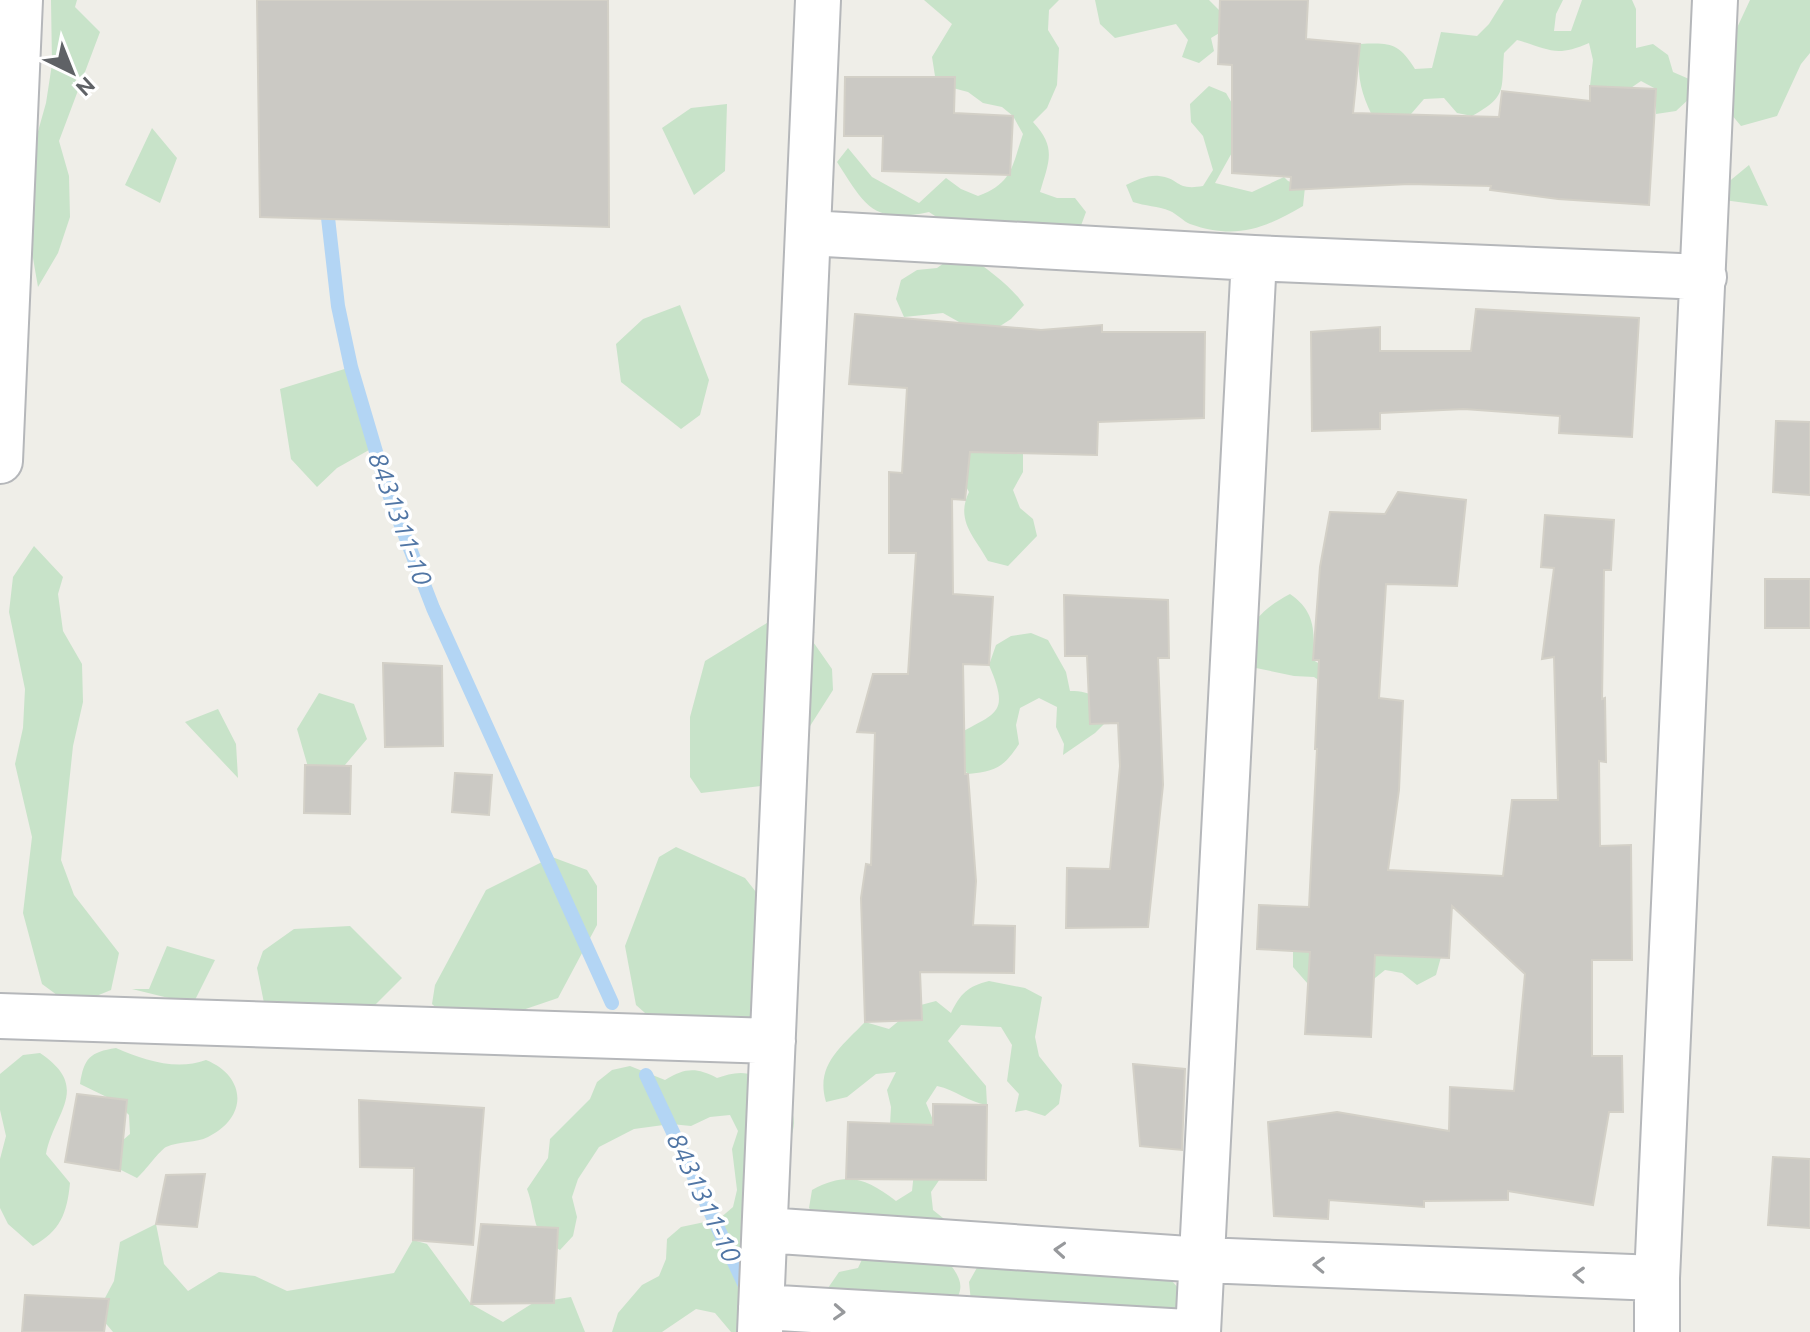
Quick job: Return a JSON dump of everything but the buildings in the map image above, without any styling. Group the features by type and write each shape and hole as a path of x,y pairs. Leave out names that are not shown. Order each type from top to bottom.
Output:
{"street":[{"path":"0,461 9,69 20,0"},
{"path":"818,0 761,1320 1187,1332"},
{"path":"1657,1332 1715,0"},
{"path":"808,233 1254,258 1704,277"},
{"path":"1198,1332 1254,258"},
{"path":"0,1016 773,1041"},
{"path":"765,1230 1203,1260 1657,1278"}],"green space":[{"path":"51,0 77,0 75,7 100,32 59,141 69,176 70,217 58,253 38,287 25,212 26,174 46,103 52,64"},
{"path":"924,0 1059,0 1049,10 1048,30 1059,48 1057,85 1047,108 1033,122 1041,131 1049,155 1040,192 1057,198 1075,198 1086,212 1079,231 944,222 929,212 895,216 883,213 864,201 847,178 837,162 848,148 872,177 919,203 946,178 978,196 998,185 1010,172 1023,134 1013,116 1002,107 983,103 968,92 949,87 935,76 932,57 952,24"},
{"path":"1095,0 1209,0 1220,11 1226,29 1211,38 1214,51 1199,63 1182,57 1188,40 1176,24 1115,38 1100,24"},
{"path":"1504,0 1563,0 1556,14 1554,31 1571,31 1582,0 1632,0 1636,9 1636,48 1653,44 1668,55 1673,72 1689,79 1690,98 1676,111 1656,114 1656,89 1641,81 1625,92 1606,97 1590,86 1593,60 1589,43 1560,51 1517,40 1504,53 1500,91 1484,109 1472,116 1457,113 1444,98 1424,99 1411,114 1409,123 1376,123 1361,85 1360,44 1392,46 1415,69 1432,68 1441,32 1477,36 1489,24"},
{"path":"1750,0 1810,0 1810,53 1801,64 1777,116 1741,126 1716,96 1714,77"},
{"path":"1209,86 1226,93 1237,112 1234,149 1215,183 1252,192 1284,177 1305,187 1303,206 1249,230 1221,231 1190,224 1165,209 1133,202 1126,185 1146,177 1166,177 1187,187 1203,186 1213,170 1203,136 1191,122 1190,104"},
{"path":"727,104 725,171 694,195 662,128 691,108"},
{"path":"152,128 177,158 160,203 125,185"},
{"path":"1749,165 1768,206 1709,198"},
{"path":"969,257 999,279 1024,305 1011,319 994,330 975,331 943,313 904,317 896,299 901,280 917,270 937,268 951,258"},
{"path":"680,305 709,380 700,415 681,429 621,382 616,344 643,319"},
{"path":"351,367 367,428 369,450 337,468 317,487 291,459 280,389"},
{"path":"970,444 1023,453 1023,472 1013,490 1020,508 1033,519 1037,536 1008,566 988,561 965,520 965,502 969,492 959,474"},
{"path":"34,546 63,577 58,594 63,631 82,664 83,702 73,746 61,860 74,895 119,953 111,990 72,1006 42,984 23,913 32,837 15,764 23,728 25,689 9,612 13,577"},
{"path":"1290,594 1304,607 1312,622 1313,660 1325,667 1329,687 1314,677 1256,668 1243,654 1249,633 1258,618"},
{"path":"785,612 816,633 802,626 832,669 833,690 789,759 761,786 701,793 690,777 690,717 705,661"},
{"path":"1031,633 1048,640 1066,672 1070,691 1085,692 1095,697 1109,719 1063,755 1064,744 1056,727 1057,707 1039,698 1020,708 1016,725 1019,744 1008,758 992,770 968,774 963,769 958,734 990,715 999,703 989,665 996,645 1011,636"},
{"path":"319,693 354,704 367,739 317,798 297,729"},
{"path":"218,709 236,744 238,778 185,722"},
{"path":"676,847 745,878 767,906 766,1019 679,1043 636,1005 625,946 659,857"},
{"path":"552,857 587,870 597,886 597,925 558,998 499,1018 445,1016 432,1004 435,985 486,890"},
{"path":"350,926 402,978 375,1005 302,1035 267,1018 257,968 263,951 294,929"},
{"path":"167,946 215,960 193,1004 132,989 149,989"},
{"path":"1293,947 1441,957 1436,975 1417,985 1402,973 1385,970 1370,982 1327,987 1308,984 1293,967"},
{"path":"989,981 1025,988 1042,997 1035,1037 1039,1056 1062,1085 1059,1104 1045,1116 1026,1110 1015,1112 1019,1094 1007,1081 1012,1045 1001,1027 961,1025 948,1041 986,1086 987,1105 937,1086 926,1103 933,1120 932,1139 942,1176 931,1192 933,1210 948,1222 947,1260 959,1280 958,1297 949,1311 840,1302 828,1288 839,1272 858,1268 873,1236 822,1222 809,1208 812,1190 836,1180 856,1180 875,1187 896,1201 912,1191 914,1172 890,1125 891,1107 887,1090 896,1072 876,1074 847,1097 826,1102 824,1077 827,1067 839,1049 865,1022 889,1029 917,1006 936,1001 951,1013 966,992 975,985"},
{"path":"116,1048 160,1063 183,1064 206,1060 219,1067 235,1086 236,1108 231,1119 208,1137 166,1147 137,1178 113,1166 116,1146 130,1134 129,1115 115,1101 80,1084 86,1062 94,1054"},
{"path":"40,1053 56,1066 67,1089 66,1101 46,1154 70,1183 67,1204 56,1228 33,1246 8,1224 0,1208 0,1159 6,1136 0,1110 0,1074 23,1055"},
{"path":"630,1066 665,1080 691,1070 717,1078 736,1073 750,1074 770,1085 789,1105 794,1121 792,1135 784,1148 790,1166 776,1272 786,1289 772,1332 731,1332 715,1313 696,1309 662,1332 612,1332 618,1313 642,1285 659,1276 666,1259 667,1239 681,1227 719,1219 733,1207 737,1190 732,1149 738,1131 730,1115 710,1117 691,1126 671,1124 634,1129 599,1147 578,1179 572,1197 577,1217 573,1236 560,1250 539,1231 527,1189 548,1158 550,1139 590,1099 597,1082 612,1070"},
{"path":"156,1224 164,1264 188,1291 219,1272 255,1276 287,1291 394,1273 413,1240 427,1244 471,1304 503,1322 533,1303 571,1297 585,1332 113,1332 97,1313 114,1281 120,1242"},
{"path":"979,1264 1166,1274 1179,1289 1181,1324 971,1302 969,1282"}],"waterway":[{"name":"8431311-10","path":"326,200 338,306 351,367 387,489 433,608 612,1003"},
{"name":"8431311-10","path":"646,1075 748,1292"}]}
